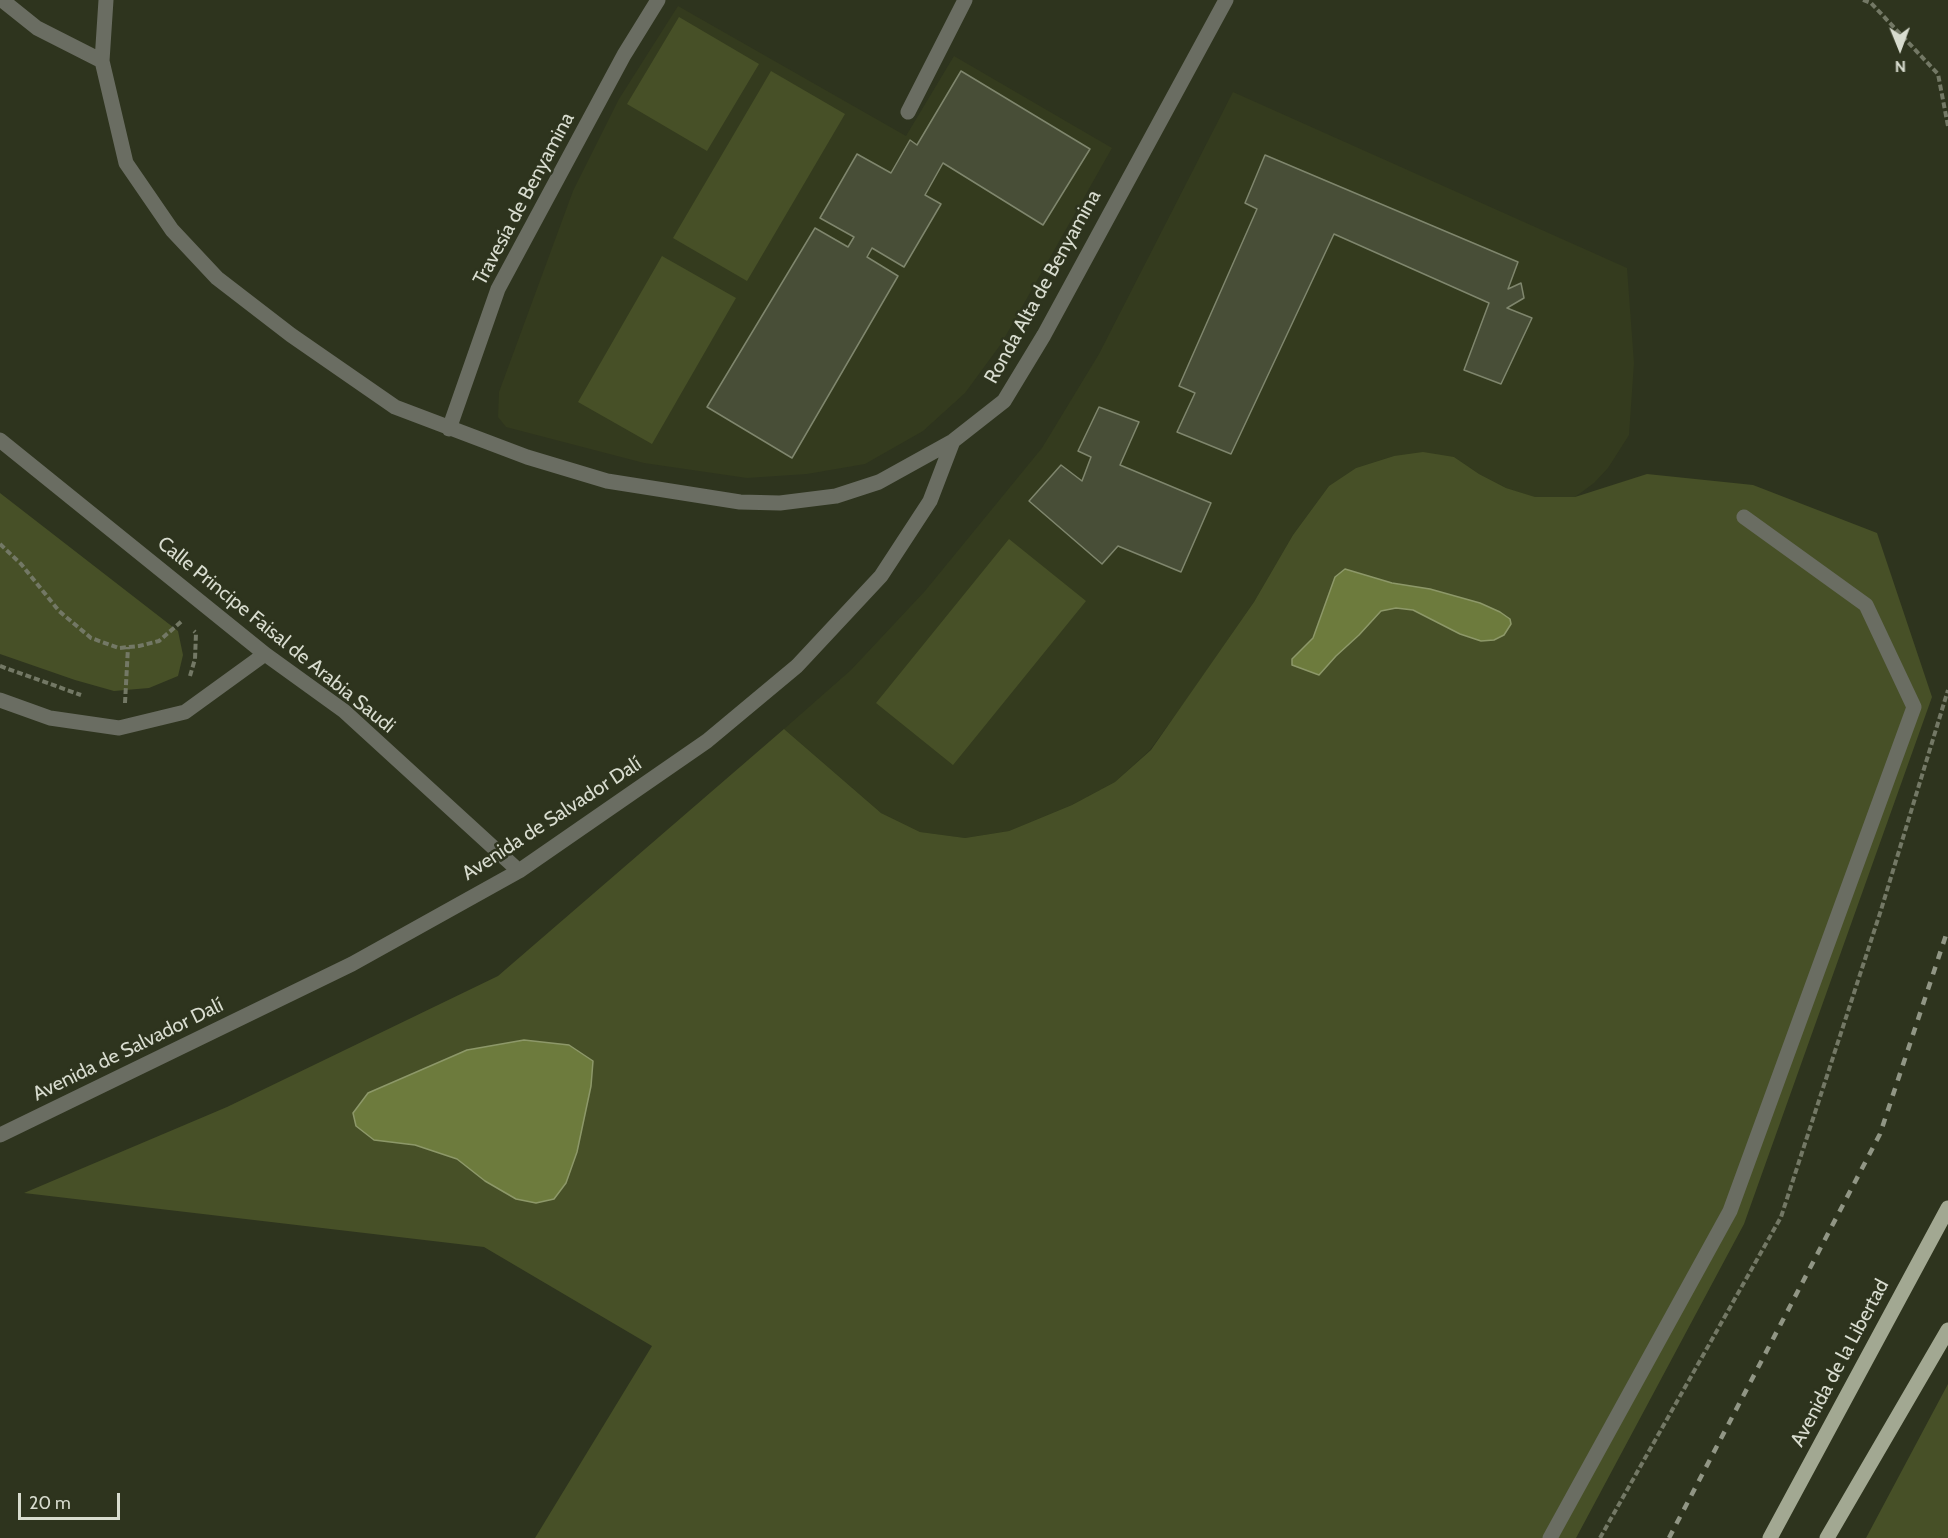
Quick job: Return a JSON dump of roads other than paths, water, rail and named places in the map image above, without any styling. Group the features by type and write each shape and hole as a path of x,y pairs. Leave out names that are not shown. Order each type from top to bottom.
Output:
{"main road":[{"name":"Avenida de la Libertad","path":"1770,1538 1948,1208"},
{"path":"1827,1538 1948,1330"}],"street":[{"path":"2,0 37,28 102,61"},
{"name":"Ronda Alta de Benyamina","path":"106,0 102,61 126,163 172,230 217,278 291,335 395,406 449,429 527,457 607,481 740,502 780,503 836,496 879,482 953,441 1004,401 1044,335 1226,0"},
{"name":"Travesía de Benyamina","path":"449,429 498,290 624,54 658,0"},
{"path":"908,112 965,0"},
{"name":"Calle Principe Faisal de Arabia Saudi","path":"0,440 265,654 344,711 519,871"},
{"name":"Avenida de Salvador Dalí","path":"0,1135 351,964 519,871 707,741 797,666 881,576 930,501 953,441"},
{"path":"1550,1538 1730,1211 1914,706 1866,605 1744,518"},
{"path":"0,700 50,718 119,728 185,712 265,654"}],"railway":[{"path":"1669,1538 1880,1134 1948,929"}]}
